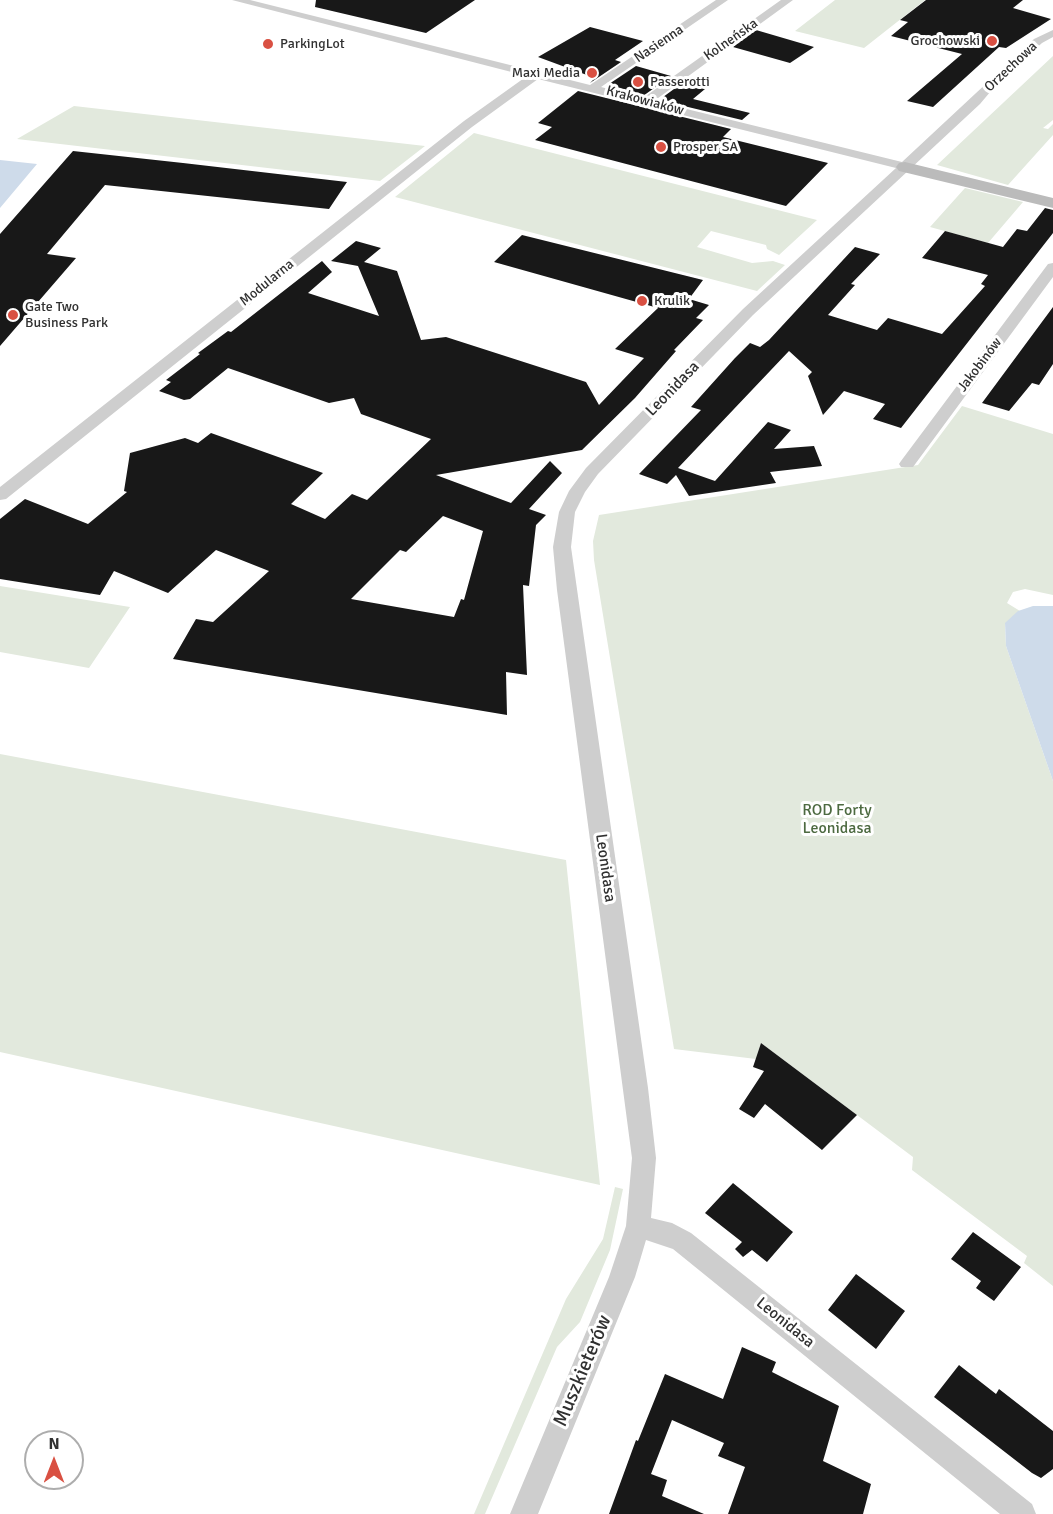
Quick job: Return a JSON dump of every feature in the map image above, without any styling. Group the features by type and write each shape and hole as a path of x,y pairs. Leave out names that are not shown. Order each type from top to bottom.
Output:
{"street":[{"name":"Krakowiaków","path":"241,0 1053,202"},
{"name":"Nasienna","path":"594,87 723,0"},
{"name":"Kolneńska","path":"645,102 788,0"},
{"name":"Orzechowa","path":"905,167 976,101 1020,72 1050,44 1051,36"},
{"name":"Modularna","path":"0,495 441,146 537,74"},
{"name":"Leonidasa","path":"905,167 748,312 592,471 577,490 567,512 562,547 644,1158 638,1226 682,1241 1022,1514"},
{"name":"Jakobinów","path":"907,464 1053,267"},
{"name":"Muszkieterów","path":"524,1514 622,1277 638,1226"}],"green space":[{"path":"835,0 925,0 864,48 795,31"},
{"path":"1053,56 1053,120 1043,128 1048,129 1053,124 1053,135 1008,185 937,165"},
{"path":"74,106 425,146 380,181 17,139"},
{"path":"474,133 817,220 779,255 767,249 766,245 711,231 697,247 752,263 773,261 785,265 757,291 395,197"},
{"path":"965,188 1023,202 988,243 930,227"},
{"name":"ROD Forty Leonidasa","path":"962,406 1053,434 1053,595 1025,589 1013,592 1007,603 1020,611 1005,624 1006,646 1053,781 1053,1286 1024,1263 1027,1256 912,1170 913,1157 761,1043 756,1059 674,1049 594,560 593,541 599,515 918,465"},
{"path":"0,586 130,607 89,668 0,652"},
{"path":"0,754 566,860 600,1185 0,1052"},
{"path":"615,1187 623,1189 610,1250 580,1322 557,1347 485,1514 474,1514 566,1299 603,1239"}],"water":[{"path":"0,160 37,164 0,208"},
{"path":"1033,606 1053,606 1053,781 1006,646 1005,623 1018,611"}],"building":[{"path":"316,0 475,0 426,33 315,7"},
{"path":"926,0 1023,0 1013,8 1051,19 1006,48 999,47 933,107 907,101 962,54 891,36 908,22 900,20"},
{"path":"590,27 643,41 615,60 621,62 590,83 595,78 538,57"},
{"path":"756,30 814,47 790,63 733,47"},
{"path":"636,66 671,76 643,96 606,86"},
{"path":"689,78 711,84 693,99 750,113 742,120 659,100"},
{"name":"Prosper SA","path":"578,91 731,129 723,137 828,163 786,206 535,140 552,127 538,123"},
{"path":"73,151 347,182 329,209 105,185 47,254 76,258 0,346 0,234"},
{"path":"1045,208 1053,210 1053,233 901,428 873,419 885,404 844,391 823,415 808,376 812,372 789,351 678,468 715,481 768,422 791,430 774,449 814,446 822,466 770,472 776,483 689,496 676,475 667,484 639,474 701,410 691,407 735,358 750,343 760,347 769,340 855,247 880,254 851,284 855,285 828,315 877,330 888,318 942,334 985,286 981,284 988,275 922,258 945,231 1003,247 1017,229 1027,231"},
{"path":"522,235 703,280 689,299 709,305 696,318 703,320 674,350 676,351 635,398 582,450 436,475 511,503 550,461 562,473 529,509 546,515 536,525 529,586 523,585 527,675 506,672 507,715 173,659 196,619 213,622 269,571 216,550 168,593 114,571 100,595 0,579 0,519 25,499 88,524 127,492 124,491 130,453 185,438 198,443 211,433 323,473 291,504 325,519 352,494 367,500 431,439 361,414 354,398 329,403 228,368 190,399 184,400 159,391 171,382 166,380 200,354 198,353 228,331 231,332 322,261 332,272 308,293 379,316 358,266 331,261 356,241 381,248 364,262 397,271 421,340 446,337 586,382 599,405 644,358 615,349 658,308 494,262","holes":["443,516 483,531 464,600 461,599 454,617 351,599 400,550 406,552"]},
{"path":"1053,307 1053,364 1039,385 1032,383 1009,411 982,403"},
{"path":"761,1043 857,1115 822,1150 765,1104 754,1118 739,1109 764,1071 753,1067"},
{"path":"733,1183 793,1232 767,1262 752,1250 743,1257 735,1249 742,1242 705,1213"},
{"path":"973,1232 1021,1267 994,1301 976,1288 981,1281 951,1259"},
{"path":"856,1274 905,1311 876,1349 828,1310"},
{"path":"742,1347 776,1362 772,1372 839,1406 823,1461 871,1484 863,1514 728,1514 745,1467 718,1456 724,1443 672,1420 651,1474 667,1480 662,1496 704,1514 609,1514 636,1440 638,1441 665,1374 723,1399"},
{"path":"959,1365 996,1394 999,1389 1053,1431 1053,1469 1041,1478 1032,1473 934,1397"}],"place":[{"name":"Grochowski","path":"992,41"},
{"name":"ParkingLot","path":"268,44"},
{"name":"Maxi Media","path":"592,73"},
{"name":"Passerotti","path":"638,82"},
{"name":"Prosper SA","path":"661,147"},
{"name":"Krulik","path":"642,301"},
{"name":"Gate Two Business Park","path":"13,315"}]}
